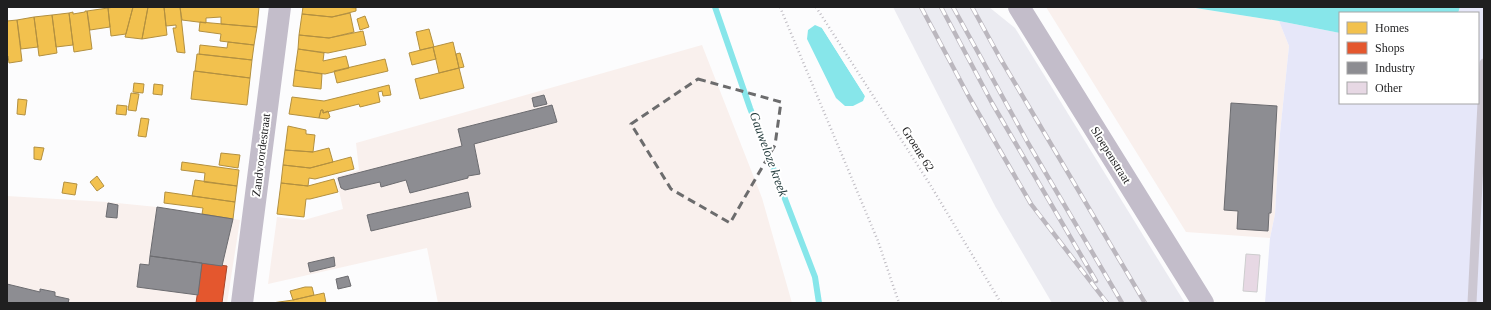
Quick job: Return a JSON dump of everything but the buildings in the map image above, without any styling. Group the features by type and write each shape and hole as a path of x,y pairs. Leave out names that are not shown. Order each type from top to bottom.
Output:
{"street":[{"name":"Zandvoordestraat","path":"242,303 280,7"},
{"name":"Sloepenstraat","path":"1019,7 1203,303"}],"lane":[{"path":"1472,303 1484,63"}],"path":[{"path":"780,7 878,241 899,303"},
{"name":"Groene 62","path":"816,7 931,186 1001,303"}],"highlighted area":[{"path":"698,79 781,102 775,145 730,223 671,189 631,124"}],"shaded area":[{"path":"893,7 989,7 1015,28 1185,303 1052,303 995,206"},
{"path":"1046,7 1188,7 1279,21 1289,46 1279,143 1275,214 1270,238 1186,232"},
{"path":"1460,7 1484,7 1484,303 1265,303 1270,238 1275,214 1279,143 1289,46 1279,21 1339,33 1339,104 1479,104 1479,12 1458,12"},
{"path":"702,45 762,198 792,303 438,303 427,248 268,284 277,217 304,220 343,209 336,177 359,170 356,143"},
{"path":"7,196 107,202 157,207 240,220 227,303 7,303"}],"water":[{"path":"1189,7 1460,7 1458,12 1339,12 1339,33 1279,21"},
{"path":"815,25 822,28 865,96 863,101 853,106 845,106 836,98 807,39 808,30"}],"pier":[{"path":"823,27 867,95 865,96 822,28"}],"waterway":[{"name":"Gauweloze kreek","path":"715,7 750,108 815,277 819,303"}],"railway":[{"path":"921,7 969,97 1031,204 1107,303"},
{"path":"941,7 992,103 1096,281"},
{"path":"953,7 1028,143 1122,303"},
{"path":"972,7 1000,58 1145,303"}]}
